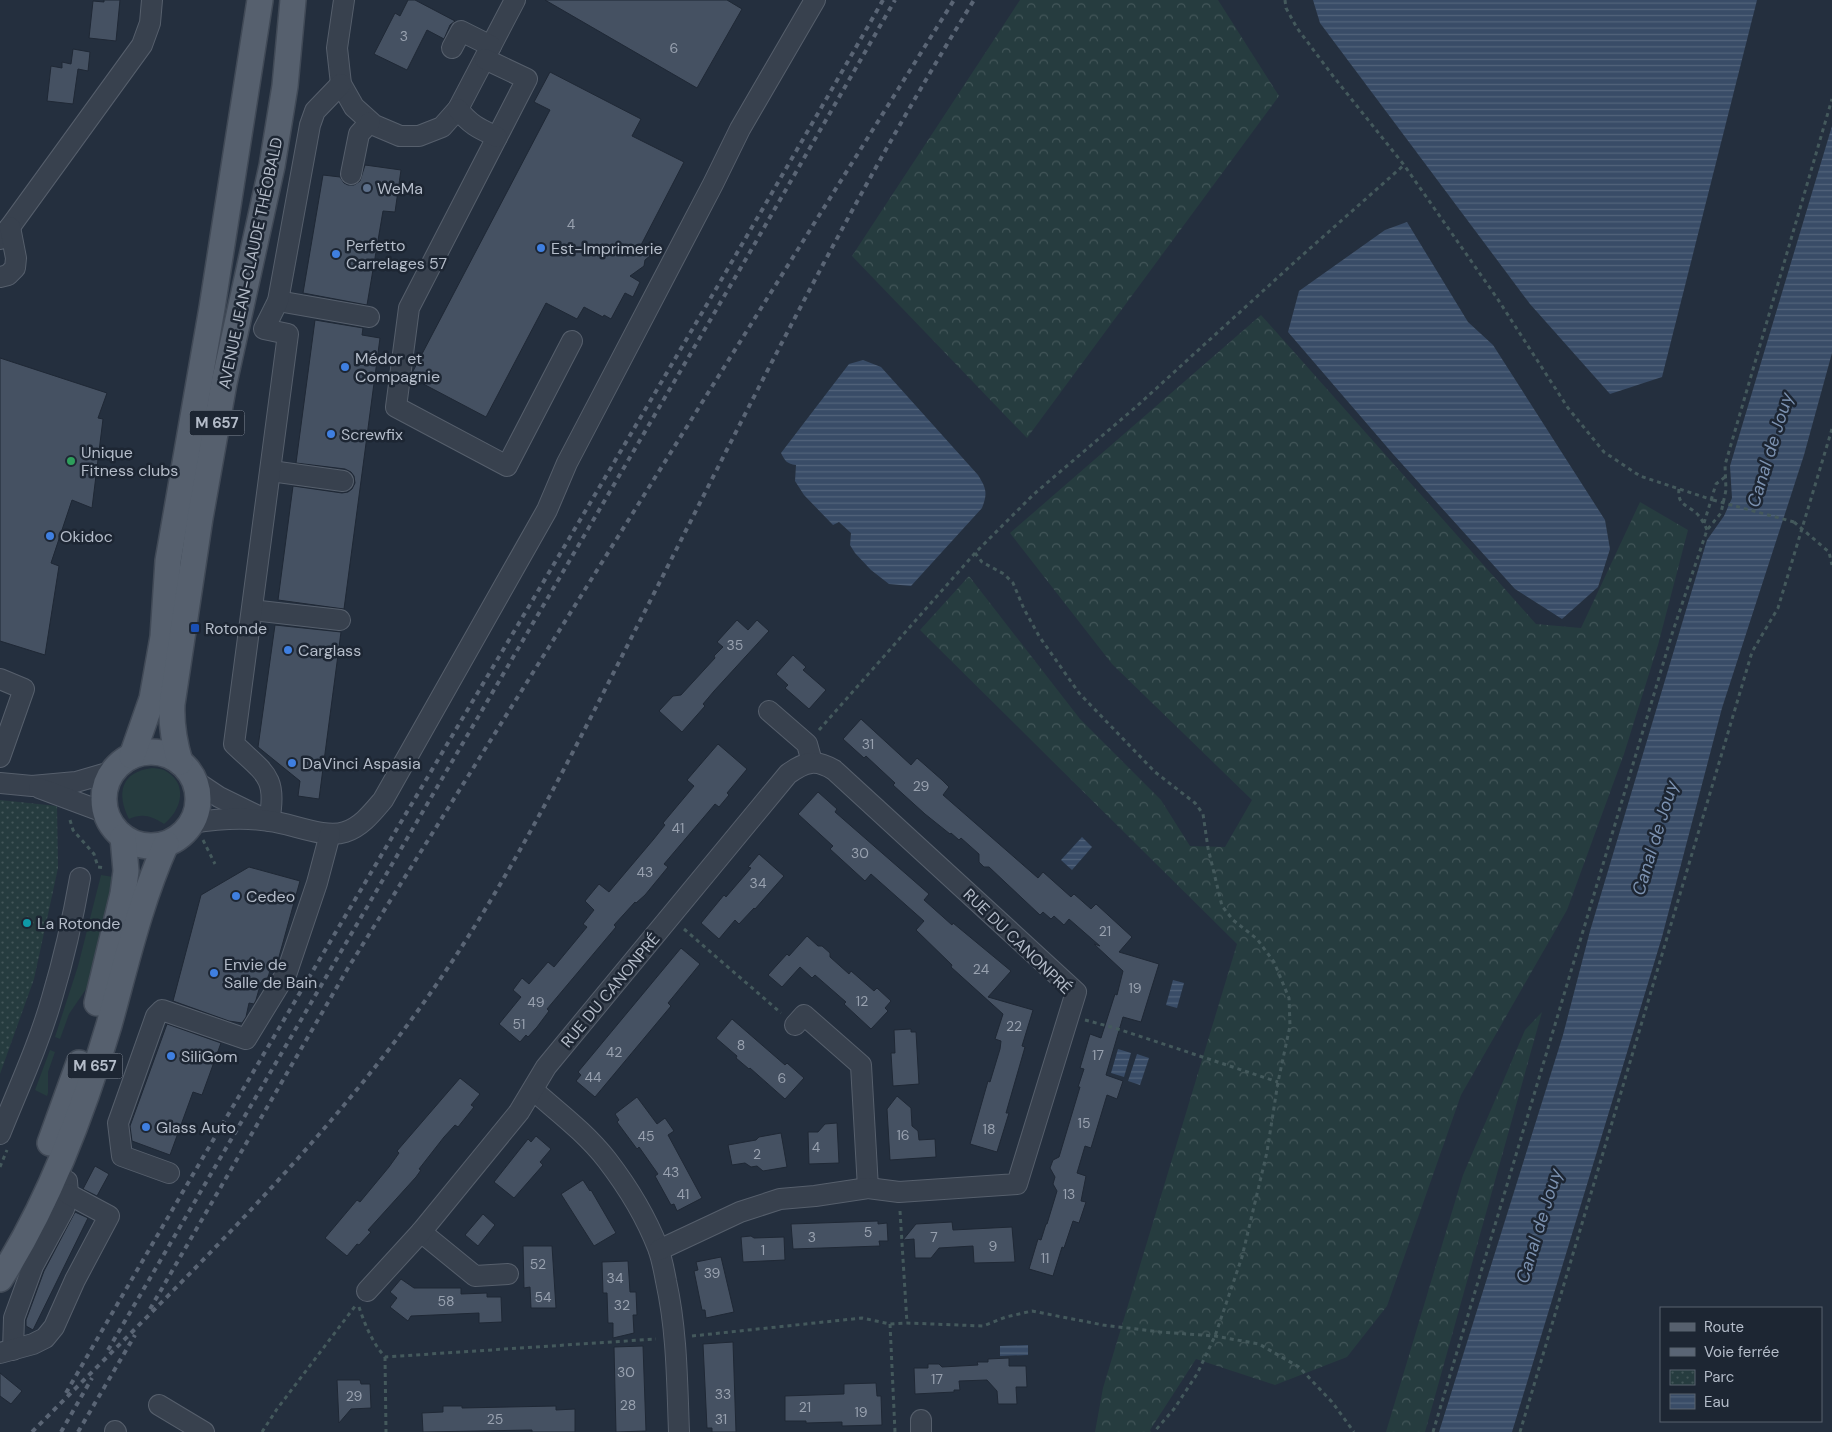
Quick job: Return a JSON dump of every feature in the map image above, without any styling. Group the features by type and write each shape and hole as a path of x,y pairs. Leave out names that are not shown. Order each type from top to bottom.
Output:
{"main road":[{"name":"AVENUE JEAN-CLAUDE THÉOBALD","path":"123,763 145,722 152,699 163,637 168,561 212,308 260,0"},
{"name":"AVENUE JEAN-CLAUDE THÉOBALD","path":"180,762 171,724 172,704 200,518 224,383 272,166 285,86 293,0"},
{"path":"285,86 304,0"},
{"path":"148,752 165,754 180,762 195,782 198,802 197,830 166,844 151,846 136,844 122,837 112,826 106,813 105,791 123,763 148,752"},
{"name":"M 657","path":"0,1256 41,1169 74,1076 102,985 124,894 126,870 122,837"},
{"name":"M 657","path":"0,1279 19,1250 62,1158 84,1102 152,876 166,844"}],"street":[{"path":"0,277 8,275 15,268 16,258 5,233 142,45 150,23 152,0"},
{"path":"344,0 337,48 341,84 354,107 370,122 400,136 418,136 442,126 458,109 515,0"},
{"path":"197,830 229,820 269,821 330,834 344,832 360,824 383,800 547,510 567,463 740,129 815,0"},
{"path":"452,48 461,31 527,79 409,308 396,407 507,466 572,341"},
{"path":"269,821 273,802 273,791 270,783 266,776 234,744 288,334 264,328 278,301 310,125 315,111 341,84"},
{"path":"458,109 467,121 497,137"},
{"path":"351,174 359,134 370,122"},
{"path":"278,301 369,318"},
{"path":"271,471 343,481"},
{"path":"252,610 340,620"},
{"path":"0,679 24,689 0,758"},
{"name":"RUE DU CANONPRÉ","path":"659,1250 740,1212 780,1199 868,1188 899,1192 1017,1184 1076,992 834,770 809,753 769,711"},
{"name":"RUE DU CANONPRÉ","path":"367,1291 421,1232 519,1112 546,1067 788,774 809,753"},
{"path":"0,783 32,786 76,782 123,763"},
{"path":"195,782 232,804 269,821"},
{"path":"32,786 106,813"},
{"path":"169,1173 122,1156 118,1123 156,1016 162,1010 246,1038 288,972 317,883 330,834"},
{"path":"0,1134 52,999 71,926 80,878"},
{"path":"795,1025 804,1015 861,1065 868,1188"},
{"path":"532,1090 586,1137 606,1159 630,1194 649,1227 659,1250 672,1308 679,1432"},
{"path":"62,1158 68,1194 64,1209 33,1266 14,1318 6,1351 33,1344 45,1338 54,1327 75,1280 109,1216 68,1194"},
{"path":"421,1232 476,1276 508,1274"},
{"path":"159,1405 204,1432"}],"path":[{"path":"1285,0 1286,8 1297,28 1404,165 1497,298 1568,408 1604,452 1640,476 1794,522 1829,552 1832,565"},
{"path":"1433,1432 1672,634 1707,530 1721,513 1726,490 1725,464 1832,99"},
{"path":"809,753 975,553 1034,494 1137,406 1404,165"},
{"path":"1520,1432 1752,652 1778,608 1832,429"},
{"path":"1704,523 1716,484 1724,477"},
{"path":"1679,489 1678,498 1698,515 1707,530"},
{"path":"975,553 982,562 1004,574 1013,584 1024,610 1039,636 1078,693 1155,772 1195,803 1203,814 1208,848 1222,906 1234,920 1257,939 1274,962 1289,998 1290,1026 1278,1082 1267,1152 1244,1248 1215,1336 1197,1374 1174,1409 1154,1432"},
{"path":"69,815 74,830 94,854 98,867 126,870"},
{"path":"197,830 215,864"},
{"path":"670,918 795,1025"},
{"path":"1069,1016 1114,1028 1278,1082"},
{"path":"899,1192 907,1323"},
{"path":"262,1432 277,1409 358,1304 367,1330 377,1348 385,1357 386,1432"},
{"path":"385,1357 675,1338 862,1318 890,1324 983,1326 1006,1317 1032,1311 1113,1326 1215,1336 1260,1344 1299,1367 1332,1402 1354,1432"},
{"path":"890,1324 895,1432"}],"green space":[{"path":"1020,0 1218,0 1279,96 1027,438 852,256"},
{"path":"1261,315 1536,624 1581,628 1640,502 1688,530 1658,645 1624,754 1567,910 1461,1095 1387,1306 1347,1357 1275,1385 1196,1359 1150,1430 1151,1432 1095,1432 1103,1388 1237,944 920,630 969,576 1080,719 1161,800 1190,846 1225,847 1252,800 1112,664 1010,533"},
{"path":"152,768 164,770 172,775 180,788 179,803 164,824 147,816 129,819 123,801 122,792 128,779 142,770"},
{"path":"0,800 57,806 58,868 34,979 0,1074"},
{"path":"101,875 113,877 97,973 69,1014 60,1039 55,1037 78,966"},
{"path":"1542,1012 1425,1432 1386,1432 1463,1175 1525,1030"},
{"path":"50,1050 55,1052 48,1072 47,1096 35,1090"}],"water":[{"path":"1313,0 1757,0 1662,377 1610,394 1530,304 1320,23"},
{"name":"Canal de Jouy","path":"1832,126 1832,353 1804,455 1722,708 1662,937 1512,1432 1439,1432 1563,1035 1590,931 1707,540 1724,516 1732,498 1730,466"},
{"path":"1407,222 1468,322 1493,345 1605,520 1610,549 1598,587 1562,619 1515,589 1393,454 1288,332 1299,291 1385,230"},
{"path":"863,360 881,367 978,475 985,491 982,508 911,586 889,584 871,570 850,545 851,533 839,522 833,525 804,495 795,481 796,465 787,462 781,453 849,364"},
{"path":"1082,837 1092,847 1072,870 1061,860"},
{"path":"1173,980 1184,983 1177,1008 1166,1005"},
{"path":"1118,1049 1131,1053 1124,1077 1111,1073"},
{"path":"1137,1054 1149,1058 1140,1085 1128,1081"},
{"path":"1028,1345 1028,1355 1000,1356 1000,1346"}],"building":[{"path":"104,0 120,0 116,41 89,38 93,1 104,2"},
{"path":"408,0 415,0 455,21 450,25 444,39 427,30 407,70 374,54 395,13 400,16"},
{"path":"545,0 727,0 742,9 697,88"},
{"path":"73,49 90,52 88,71 78,69 73,104 47,101 51,66 62,68 62,62 71,64"},
{"path":"550,72 641,119 632,136 684,162 641,245 651,255 645,260 644,266 630,276 640,282 633,297 625,293 611,319 584,307 577,319 546,303 486,417 412,378 412,373 550,110 534,102"},
{"path":"365,165 401,170 395,212 383,211 367,305 303,293 323,175 340,177 344,183 354,185 360,181"},
{"path":"315,320 363,328 362,335 380,338 344,609 278,600 293,486 342,493 352,489 355,483 354,476 345,469 296,463"},
{"path":"0,358 107,393 98,418 103,419 92,508 72,500 51,563 59,566 45,655 0,641"},
{"path":"737,620 748,630 757,620 769,631 714,691 703,704 705,706 682,732 659,711 673,696 681,695 715,658 714,656 723,647 717,642"},
{"path":"275,625 341,632 319,799 298,796 300,781 258,747"},
{"path":"793,655 806,667 803,670 826,690 809,709 785,688 788,685 776,674"},
{"path":"861,719 911,765 917,758 942,780 949,787 943,795 1038,878 1043,872 1071,897 1074,894 1091,909 1096,904 1132,937 1119,952 1159,964 1141,1022 1123,1017 1106,1075 1123,1081 1117,1099 1107,1095 1091,1148 1085,1146 1077,1173 1086,1176 1081,1201 1086,1202 1079,1223 1073,1221 1053,1276 1029,1269 1038,1239 1041,1240 1047,1224 1057,1191 1053,1184 1055,1177 1050,1168 1053,1160 1059,1157 1080,1087 1078,1087 1084,1069 1080,1068 1090,1034 1101,1038 1115,994 1117,995 1123,971 1094,944 1100,946 1069,919 1064,925 1054,916 1051,919 1043,912 1040,915 989,867 984,867 979,862 979,854 961,838 959,840 950,834 925,814 893,785 895,783 866,756 864,758 843,739"},
{"path":"718,744 747,769 727,793 729,795 719,807 715,804 664,864 668,867 645,895 635,902 614,925 616,927 547,1009 549,1011 537,1027 528,1037 526,1035 520,1042 499,1024 521,997 513,990 522,978 529,984 548,962 554,967 587,927 583,924 594,910 585,901 599,884 609,892 653,840 665,825 663,823 694,786 687,780"},
{"path":"818,792 837,809 835,812 929,894 924,900 952,925 953,923 1011,971 988,997 1033,1010 1022,1046 1025,1047 1006,1113 1009,1113 997,1152 970,1144 988,1081 990,1082 1000,1049 1001,1041 995,1039 1003,1014 951,967 952,965 916,930 924,921 871,874 865,881 830,849 833,846 798,814"},
{"path":"759,854 784,876 755,909 739,924 735,920 719,939 701,923 724,895 726,897 751,868 748,867"},
{"path":"249,867 300,881 277,964 272,962 267,982 261,982 256,1000 254,1004 249,1003 246,1017 242,1023 229,1021 173,1001 201,895"},
{"path":"807,936 818,946 822,946 830,953 830,957 849,974 851,971 874,991 877,988 891,1001 885,1008 888,1011 871,1029 844,1004 846,1002 815,975 812,978 800,967 782,987 768,975"},
{"path":"681,948 700,964 668,1003 671,1006 595,1097 576,1081 581,1075 578,1072"},
{"path":"732,1019 785,1065 787,1063 804,1078 785,1099 736,1058 737,1056 716,1038"},
{"path":"167,1024 221,1043 202,1095 193,1092 170,1155 132,1141 130,1126"},
{"path":"911,1029 911,1032 916,1032 919,1084 893,1086 891,1053 895,1053 894,1030"},
{"path":"460,1078 480,1094 471,1105 474,1107 458,1127 455,1125 444,1137 419,1169 421,1170 416,1177 368,1230 371,1232 347,1256 325,1238 357,1200 360,1202 389,1167 399,1153 397,1151"},
{"path":"897,1096 911,1108 912,1126 918,1131 919,1140 935,1139 936,1157 890,1160 887,1109"},
{"path":"637,1097 657,1124 665,1118 674,1131 668,1135 702,1198 677,1211 674,1204 671,1205 655,1176 658,1174 639,1147 637,1149 617,1122 619,1120 615,1114"},
{"path":"837,1123 839,1163 809,1164 808,1132 818,1132 825,1124"},
{"path":"781,1133 787,1167 763,1171 757,1166 751,1167 745,1163 732,1165 728,1145"},
{"path":"536,1136 551,1149 540,1162 543,1165 514,1198 494,1182 528,1139 531,1142"},
{"path":"95,1166 109,1174 97,1196 83,1189"},
{"path":"583,1180 591,1190 616,1233 594,1246 561,1194"},
{"path":"75,1212 88,1218 33,1330 26,1326 26,1320 44,1271"},
{"path":"483,1214 495,1225 478,1246 465,1235"},
{"path":"878,1221 878,1224 887,1223 888,1241 879,1241 880,1246 793,1249 791,1224"},
{"path":"952,1222 953,1230 1012,1227 1015,1262 974,1263 973,1246 939,1248 931,1258 915,1258 914,1239 903,1240 916,1224"},
{"path":"751,1236 754,1238 784,1237 785,1260 743,1262 741,1237"},
{"path":"523,1246 552,1246 556,1308 531,1308 530,1287 524,1288"},
{"path":"721,1257 734,1312 706,1318 705,1310 702,1310 694,1271 698,1270 696,1262"},
{"path":"628,1261 630,1292 636,1292 637,1315 633,1315 634,1333 613,1338 613,1323 608,1323 607,1293 603,1293 602,1262"},
{"path":"401,1279 414,1288 461,1288 461,1294 487,1293 487,1297 501,1297 502,1322 479,1323 479,1313 411,1316 408,1321 390,1307 397,1298 390,1292"},
{"path":"733,1342 736,1432 712,1432 712,1428 707,1428 703,1344"},
{"path":"643,1346 646,1431 616,1432 614,1347"},
{"path":"1009,1358 1009,1366 1026,1366 1027,1387 1016,1387 1017,1404 998,1404 997,1391 987,1380 959,1381 960,1390 954,1390 954,1392 915,1394 914,1368 928,1368 928,1364 939,1364 942,1367 978,1365 977,1362 988,1362 988,1359"},
{"path":"0,1373 22,1391 11,1404 0,1396"},
{"path":"337,1380 360,1380 361,1384 370,1384 371,1408 351,1409 339,1423"},
{"path":"876,1383 877,1396 881,1396 882,1425 842,1426 842,1422 806,1423 806,1421 785,1421 785,1396 844,1394 844,1384"},
{"path":"443,1406 462,1406 462,1408 556,1406 556,1410 575,1409 575,1432 532,1432 532,1430 423,1432 422,1413 443,1412"}],"railway":[{"path":"66,1393 167,1218 681,349 883,0"},
{"path":"108,1350 750,252 895,0"},
{"path":"150,1309 348,968 954,0"},
{"path":"32,1432 195,1268 300,1156 350,1098 443,975 525,842 598,704 803,302 929,74 974,0"},
{"path":"78,1432 135,1335"},
{"path":"61,1432 92,1378"}],"place":[{"name":"WeMa","path":"367,188"},
{"name":"Est-Imprimerie","path":"541,248"},
{"name":"Perfetto Carrelages 57","path":"336,254"},
{"name":"Médor et Compagnie","path":"345,367"},
{"name":"Screwfix","path":"331,434"},
{"name":"Unique Fitness clubs","path":"71,461"},
{"name":"Okidoc","path":"50,536"},
{"name":"Rotonde","path":"195,628"},
{"name":"Carglass","path":"288,650"},
{"name":"DaVinci Aspasia","path":"292,763"},
{"name":"Cedeo","path":"236,896"},
{"name":"La Rotonde","path":"27,923"},
{"name":"Envie de Salle de Bain","path":"214,973"},
{"name":"SiliGom","path":"171,1056"},
{"name":"Glass Auto","path":"146,1127"}]}
